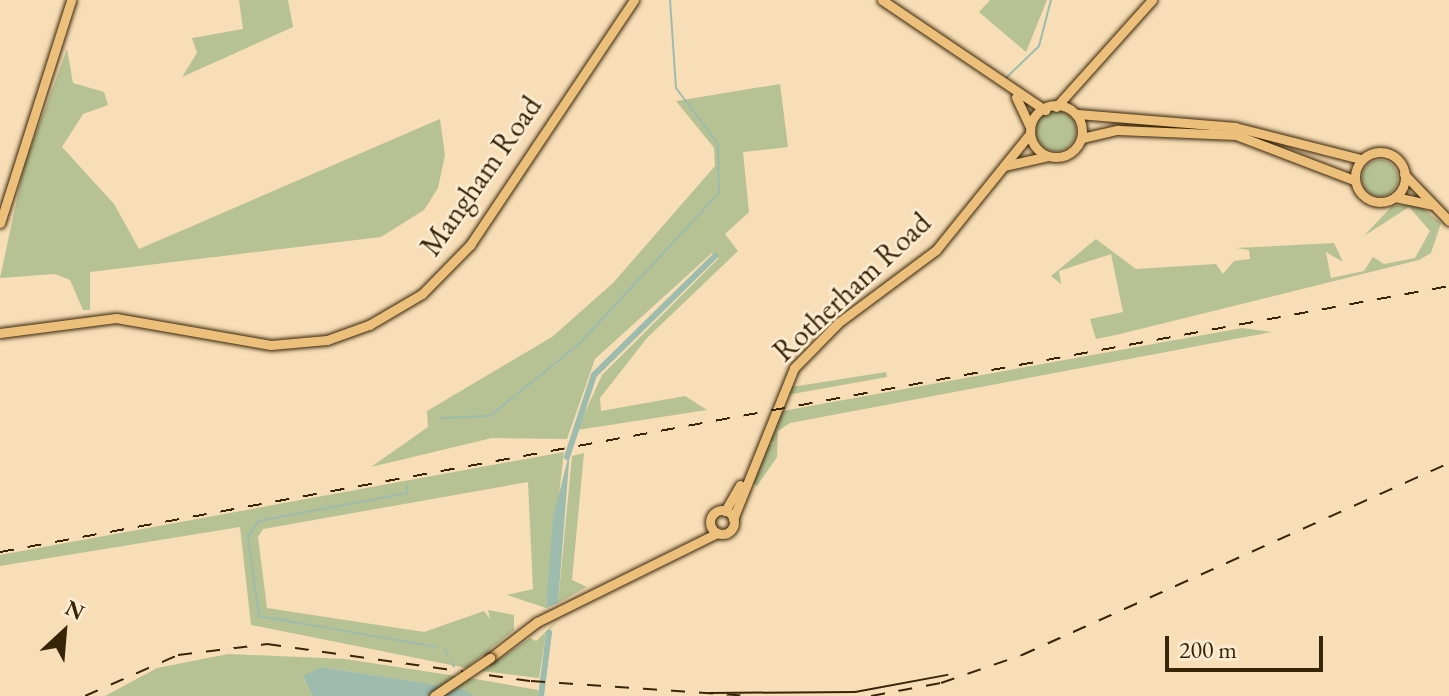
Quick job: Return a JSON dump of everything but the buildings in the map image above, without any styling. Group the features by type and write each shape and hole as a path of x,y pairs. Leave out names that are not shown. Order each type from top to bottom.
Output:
{"main road":[{"path":"0,223 71,0"},
{"name":"Mangham Road","path":"0,333 116,318 271,345 327,340 369,325 422,294 470,245 634,0"},
{"path":"882,0 1015,94 1050,108 1235,127 1361,159 1388,153 1449,221"},
{"path":"1029,125 1077,90 1152,0"},
{"path":"1077,90 1076,113 1082,138"},
{"path":"1015,94 1029,125 1028,136 1051,156"},
{"path":"1001,167 1051,156 1082,138 1118,130 1236,135 1354,180 1370,200 1395,197 1435,206"},
{"name":"Rotherham Road","path":"434,696 541,621 698,538 729,532 781,386 805,354 936,250 1028,136"},
{"path":"1354,180 1361,159"},
{"path":"1395,197 1404,174"},
{"name":"Rotherham Road","path":"698,538 725,511 757,454"},
{"path":"725,511 733,519"},
{"path":"710,524 717,533"}],"green space":[{"path":"239,0 288,0 293,27 182,77 197,53 192,38 243,29"},
{"path":"990,0 1047,0 1026,52 979,12"},
{"path":"67,49 73,83 104,92 108,105 83,114 62,147 114,204 139,249 440,119 445,155 438,188 424,210 381,237 90,272 90,310 83,310 70,280 55,274 0,278 24,166"},
{"path":"780,84 788,147 743,152 749,212 725,234 738,251 647,338 600,398 601,411 685,396 707,410 577,430 602,375 719,258 712,253 595,359 567,439 492,438 371,467 428,427 427,411 552,337 613,283 715,166 714,148 676,101"},
{"path":"1056,111 1070,117 1076,131 1070,145 1056,151 1042,145 1036,131 1042,117"},
{"path":"1380,160 1393,165 1398,178 1393,191 1380,196 1367,191 1362,178 1367,165"},
{"path":"1417,204 1441,223 1431,253 1419,260 1096,339 1090,319 1123,312 1111,254 1059,271 1061,284 1051,276 1096,239 1136,269 1216,264 1223,274 1234,261 1250,259 1249,250 1236,248 1334,243 1343,262 1326,252 1331,278 1364,271 1373,257 1384,264 1415,258 1430,231 1409,207 1364,236 1392,206"},
{"path":"1242,328 1272,332 790,423 778,431 777,457 757,486 751,481 766,445 775,443 767,442 777,412"},
{"path":"886,372 887,377 781,396 785,388"},
{"path":"564,452 546,608 507,595 533,589 528,482 263,529 258,537 267,608 424,632 484,611 490,619 488,610 514,615 514,630 466,668 251,625 240,527 0,566 0,555"},
{"path":"584,453 572,580 587,587 558,603 572,456"},
{"path":"558,620 546,634 539,678 482,671 530,638 536,641"},
{"path":"228,654 345,659 456,676 441,686 321,667 304,679 312,696 105,696 157,668"},
{"path":"470,678 538,690 538,696 474,696 455,688"}],"shaded area":[{"path":"570,450 558,603 546,608 553,518"},
{"path":"321,667 462,689 474,696 312,696 303,676"}],"waterway":[{"path":"441,418 490,416 579,344 719,193 718,144 676,88 670,0"},
{"path":"1006,78 1039,46 1051,0"},
{"path":"567,457 594,375 715,256"},
{"path":"407,486 407,493 259,521 248,536 259,616 437,647"},
{"path":"541,696 549,633"},
{"path":"444,648 448,655"},
{"path":"452,663 454,667"}],"tram line":[{"path":"709,693 855,692 947,675"}],"railway":[{"path":"0,552 1449,286"},
{"path":"871,696 941,683 1022,655 1449,463"},
{"path":"85,696 178,655 267,644 531,681 749,696"}]}
